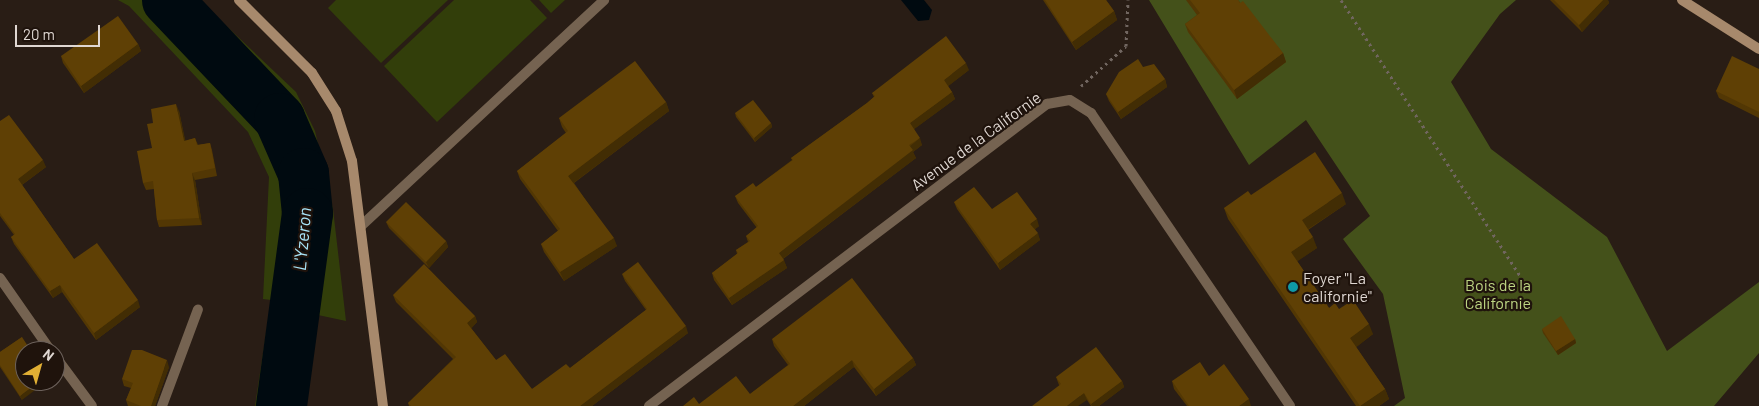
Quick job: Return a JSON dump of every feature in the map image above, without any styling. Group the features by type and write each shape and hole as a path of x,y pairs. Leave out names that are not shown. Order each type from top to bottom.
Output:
{"main road":[{"path":"239,0 312,73 336,111 352,161 383,406"},
{"path":"1682,0 1759,49"}],"street":[{"path":"361,226 604,0"},
{"path":"1070,100 1091,113 1290,406"},
{"name":"Avenue de la Californie","path":"649,406 1047,104 1070,100"},
{"path":"0,278 44,341"},
{"path":"162,406 198,309"},
{"path":"65,370 92,406"}],"path":[{"path":"1070,100 1126,46 1128,0"},
{"path":"1341,0 1522,279"}],"green space":[{"path":"118,0 199,0 296,92 315,131 333,209 346,321 318,315 305,406 255,406 271,300 263,299 269,177 248,132 129,6"},
{"path":"336,0 448,0 381,63 328,8"},
{"path":"454,0 530,0 547,18 437,122 384,66"},
{"path":"539,0 565,0 551,13"},
{"name":"Bois de la Californie","path":"1149,0 1516,0 1500,14 1451,82 1491,149 1607,237 1667,351 1759,282 1759,353 1714,406 1394,406 1405,398 1383,294 1343,239 1370,216 1306,120 1249,165"}],"shaded area":[{"path":"901,0 924,0 932,10 929,20 918,21"}],"building":[{"path":"1045,0 1106,0 1114,11 1072,42"},
{"path":"1190,0 1238,0 1240,3 1243,1 1283,53 1234,90 1185,24 1200,13"},
{"path":"1554,0 1603,0 1579,25"},
{"path":"118,16 138,44 81,86 61,56"},
{"path":"946,36 966,63 944,80 952,92 910,123 920,138 909,145 913,150 779,253 784,260 729,298 712,273 738,253 736,250 750,241 746,236 758,226 735,196 753,183 756,187 793,160 791,158 867,103 875,96 872,93"},
{"path":"1732,56 1759,69 1759,112 1716,91"},
{"path":"1138,59 1143,67 1154,64 1165,79 1118,112 1106,94 1119,72"},
{"path":"635,61 666,102 568,176 614,238 560,272 541,244 560,229 517,171 568,131 559,118"},
{"path":"753,100 771,123 754,138 735,113"},
{"path":"176,104 184,141 195,138 197,145 210,143 215,168 192,173 199,218 157,220 153,181 143,183 137,151 152,148 147,124 153,123 151,109"},
{"path":"9,115 43,160 18,179 74,259 97,243 138,300 94,333 60,285 50,291 11,237 15,234 0,213 0,121"},
{"name":"Foyer \"La californie\"","path":"1315,152 1342,193 1302,220 1313,237 1291,252 1329,308 1335,303 1339,309 1353,300 1369,324 1350,338 1385,389 1360,406 1224,208 1248,191 1251,195"},
{"path":"974,187 992,209 1017,192 1037,219 1030,224 1038,233 998,263 954,202"},
{"path":"406,202 446,241 426,262 386,222"},
{"path":"638,262 686,326 580,406 411,406 408,403 456,357 393,295 424,264 475,316 467,323 496,360 505,354 532,389 566,364 570,368 647,309 622,274"},
{"path":"852,278 913,358 874,389 852,360 793,406 683,406 694,397 699,404 736,376 750,394 790,364 772,339"},
{"path":"1561,316 1575,339 1556,351 1542,329"},
{"path":"22,337 25,341 16,341"},
{"path":"15,342 15,388 0,365 0,352"},
{"path":"1096,347 1122,381 1091,404 1084,393 1067,406 1032,406 1061,384 1056,377"},
{"path":"132,350 142,350 167,360 151,406 141,406 126,400 133,383 122,379"},
{"path":"1200,362 1209,376 1224,364 1249,399 1239,406 1189,406 1172,381"},
{"path":"17,391 27,391 20,396"}],"waterway":[{"name":"L'Yzeron","path":"167,0 279,118 303,173 307,213 281,406"}],"place":[{"name":"Foyer \"La californie\"","path":"1293,287"}]}
